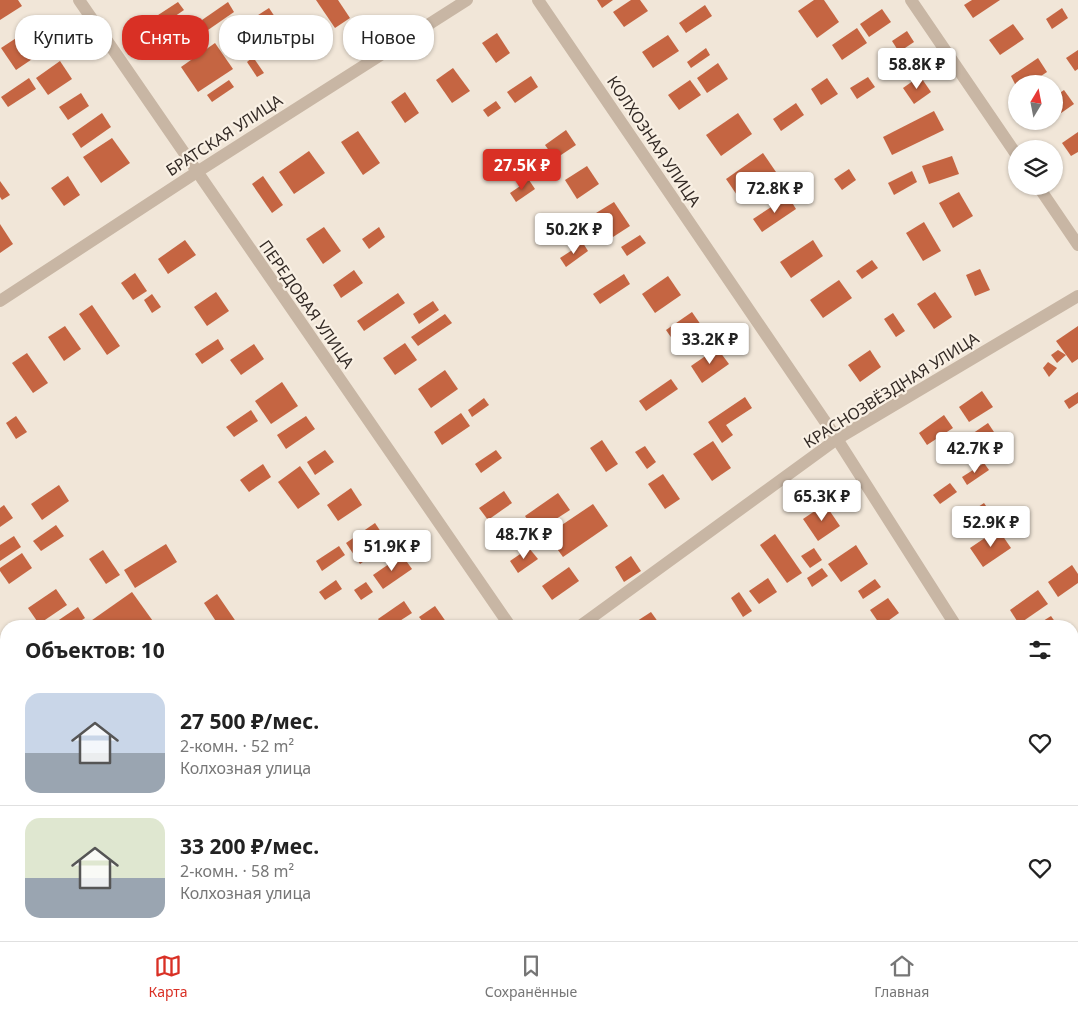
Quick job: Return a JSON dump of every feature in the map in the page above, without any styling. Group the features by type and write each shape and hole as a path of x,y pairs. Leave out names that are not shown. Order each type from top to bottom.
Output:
{"street":[{"name":"ПЕРЕДОВАЯ УЛИЦА","path":"78,0 506,620"},
{"name":"БРАТСКАЯ УЛИЦА","path":"0,301 466,0"},
{"name":"КОЛХОЗНАЯ УЛИЦА","path":"538,0 836,439 952,620"},
{"path":"911,0 1008,142"},
{"path":"1044,195 1078,245"},
{"name":"КРАСНОЗВЁЗДНАЯ УЛИЦА","path":"588,620 836,439 1078,296"}],"building":[{"path":"0,0 18,0 22,6 0,20"},
{"path":"316,0 338,0 348,15 343,15 343,23 335,28 333,25 333,15 326,15"},
{"path":"597,0 613,0 602,8"},
{"path":"631,0 640,0 648,11 624,27 613,12"},
{"path":"814,0 824,0 839,22 817,38 798,11"},
{"path":"972,0 1000,0 973,18 964,5"},
{"path":"178,2 184,10 177,15 158,15"},
{"path":"228,2 234,12 230,15 219,15 219,22 209,29 209,15"},
{"path":"705,5 712,16 686,33 679,23"},
{"path":"269,8 274,15 258,15"},
{"path":"1062,8 1068,18 1052,29 1046,19"},
{"path":"882,9 891,22 869,37 860,24"},
{"path":"1013,24 1024,39 1000,55 989,40"},
{"path":"857,28 867,43 842,60 832,45"},
{"path":"907,31 914,42 899,52 892,41"},
{"path":"497,33 510,53 496,63 482,43"},
{"path":"668,35 679,51 653,68 642,52"},
{"path":"15,39 15,60 31,60 16,70 1,48"},
{"path":"215,43 219,49 219,60 227,60 233,69 198,92 181,67 191,60 209,60 209,47"},
{"path":"706,48 710,55 691,68 687,62"},
{"path":"1078,50 1078,69 1075,71 1066,58"},
{"path":"909,53 918,66 899,80 890,66"},
{"path":"1038,58 1047,72 1042,75 1012,75"},
{"path":"255,60 264,73 257,77 247,62"},
{"path":"60,61 72,79 48,95 36,78"},
{"path":"718,63 728,79 707,93 697,78"},
{"path":"453,68 470,91 452,103 436,80"},
{"path":"531,76 538,87 515,103 507,92"},
{"path":"920,76 931,92 914,104 903,88"},
{"path":"868,77 875,87 857,99 850,88"},
{"path":"29,78 36,89 8,107 1,97"},
{"path":"827,78 838,94 821,105 811,89"},
{"path":"229,80 234,87 212,102 207,95"},
{"path":"690,80 701,95 679,110 668,95"},
{"path":"1063,91 1074,104 1063,112"},
{"path":"405,92 419,113 405,123 391,102"},
{"path":"81,93 89,106 68,120 59,107"},
{"path":"496,101 501,108 488,117 483,110"},
{"path":"796,103 804,115 781,131 773,119"},
{"path":"934,111 944,130 892,155 883,137"},
{"path":"102,113 111,127 81,148 72,134"},
{"path":"738,113 752,134 721,156 706,135"},
{"path":"566,130 576,145 555,159 545,145"},
{"path":"358,131 380,163 363,175 341,142"},
{"path":"1078,132 1078,152 1071,156 1063,142"},
{"path":"112,138 130,163 101,183 83,157"},
{"path":"309,151 325,173 294,194 279,172"},
{"path":"763,153 776,172 739,198 726,179"},
{"path":"521,156 526,163 501,181 495,173"},
{"path":"952,156 959,174 929,184 922,166"},
{"path":"587,166 599,184 577,199 565,180"},
{"path":"849,169 856,180 842,190 834,179"},
{"path":"912,171 917,182 894,195 888,183"},
{"path":"68,176 80,195 64,206 51,188"},
{"path":"263,176 283,205 272,213 252,184"},
{"path":"529,180 535,189 516,202 510,193"},
{"path":"0,181 10,195 2,200 0,197"},
{"path":"959,192 973,216 953,228 939,203"},
{"path":"788,196 796,209 762,232 753,219"},
{"path":"614,202 630,226 613,237 596,213"},
{"path":"924,222 941,251 923,261 906,233"},
{"path":"0,224 13,244 0,253"},
{"path":"324,227 341,251 323,264 306,239"},
{"path":"379,227 385,237 369,249 362,239"},
{"path":"640,235 646,243 627,256 621,247"},
{"path":"185,240 196,255 168,274 158,259"},
{"path":"813,240 823,256 791,278 780,262"},
{"path":"583,243 588,251 566,267 560,258"},
{"path":"872,260 878,268 862,279 856,271"},
{"path":"980,269 990,290 975,296 966,275"},
{"path":"354,270 363,283 341,298 333,285"},
{"path":"135,273 147,291 133,300 121,283"},
{"path":"624,274 630,284 600,304 593,294"},
{"path":"668,276 681,295 655,313 642,294"},
{"path":"839,280 852,298 823,318 810,300"},
{"path":"216,292 229,311 207,326 194,307"},
{"path":"935,292 952,317 934,329 917,304"},
{"path":"398,293 405,303 364,331 357,321"},
{"path":"152,294 161,307 152,313 144,300"},
{"path":"433,301 439,310 419,324 413,314"},
{"path":"92,305 120,346 107,355 79,314"},
{"path":"692,312 701,325 675,343 666,330"},
{"path":"893,313 905,331 896,337 884,319"},
{"path":"445,314 452,323 418,346 411,337"},
{"path":"65,326 81,349 64,361 48,337"},
{"path":"1078,326 1078,359 1072,363 1056,341"},
{"path":"218,339 224,349 202,364 195,354"},
{"path":"405,343 417,360 395,375 383,358"},
{"path":"254,344 264,359 241,375 230,360"},
{"path":"717,348 729,364 702,383 691,366"},
{"path":"870,350 881,367 860,382 848,365"},
{"path":"1058,350 1066,355 1057,363 1051,355"},
{"path":"27,353 48,383 33,393 12,363"},
{"path":"1048,362 1057,368 1049,377 1043,368"},
{"path":"445,370 458,389 431,408 418,389"},
{"path":"671,379 678,389 646,411 639,401"},
{"path":"282,382 298,406 271,424 255,401"},
{"path":"982,391 993,407 969,422 959,407"},
{"path":"1078,392 1078,403 1069,409 1064,401"},
{"path":"745,397 752,408 726,425 733,435 722,443 708,422"},
{"path":"484,398 489,405 472,417 468,410"},
{"path":"251,410 258,421 234,437 226,427"},
{"path":"461,413 470,426 442,445 434,432"},
{"path":"944,415 953,428 927,445 919,433"},
{"path":"16,416 27,432 16,439 6,423"},
{"path":"306,416 315,429 286,449 277,435"},
{"path":"988,423 1000,441 975,458 963,440"},
{"path":"602,440 618,464 606,472 590,448"},
{"path":"713,441 731,468 712,481 693,454"},
{"path":"645,446 656,462 647,469 635,452"},
{"path":"325,450 334,462 315,475 307,462"},
{"path":"496,450 502,458 481,473 475,464"},
{"path":"984,463 989,470 967,485 962,477"},
{"path":"263,464 271,477 249,492 240,480"},
{"path":"300,466 320,494 298,509 278,482"},
{"path":"663,474 680,499 665,509 648,484"},
{"path":"950,483 957,492 940,504 933,495"},
{"path":"59,485 69,501 42,520 31,504"},
{"path":"351,488 362,505 338,521 327,505"},
{"path":"504,491 512,503 488,520 479,508"},
{"path":"558,493 570,510 536,532 525,516"},
{"path":"984,503 993,516 962,536 954,523"},
{"path":"593,504 608,526 563,557 547,535"},
{"path":"825,504 840,526 818,541 803,519"},
{"path":"4,505 13,518 0,527 0,508"},
{"path":"375,523 389,544 360,564 346,543"},
{"path":"56,525 64,536 41,551 33,541"},
{"path":"998,529 1011,548 983,567 970,548"},
{"path":"775,534 802,573 787,583 760,545"},
{"path":"14,536 21,547 0,561 0,545"},
{"path":"166,544 177,562 135,588 124,570"},
{"path":"856,545 868,564 841,582 828,564"},
{"path":"339,546 345,555 322,571 316,561"},
{"path":"529,548 538,559 518,573 510,561"},
{"path":"814,548 822,560 810,568 801,556"},
{"path":"103,550 120,575 106,584 89,559"},
{"path":"22,553 32,568 9,584 0,568"},
{"path":"402,555 412,569 383,589 373,575"},
{"path":"631,556 641,571 624,582 615,567"},
{"path":"1072,565 1078,574 1078,583 1058,597 1048,582"},
{"path":"569,567 579,581 552,600 542,586"},
{"path":"822,568 828,576 812,587 807,578"},
{"path":"768,578 777,592 759,604 749,591"},
{"path":"875,579 881,587 863,599 858,591"},
{"path":"336,580 342,589 325,600 319,592"},
{"path":"366,582 373,592 361,600 354,590"},
{"path":"56,589 67,605 45,620 36,620 28,608"},
{"path":"1038,590 1048,604 1025,620 1016,620 1010,610"},
{"path":"132,592 152,620 92,620"},
{"path":"739,592 752,611 743,617 731,598"},
{"path":"217,594 235,620 215,620 204,603"},
{"path":"888,598 899,613 889,620 877,620 870,610"},
{"path":"404,601 412,613 401,620 378,619"},
{"path":"435,606 445,620 421,620 419,617"},
{"path":"78,607 85,618 82,620 59,620"},
{"path":"651,612 657,620 639,620"},
{"path":"1051,616 1054,620 1045,620"}]}
